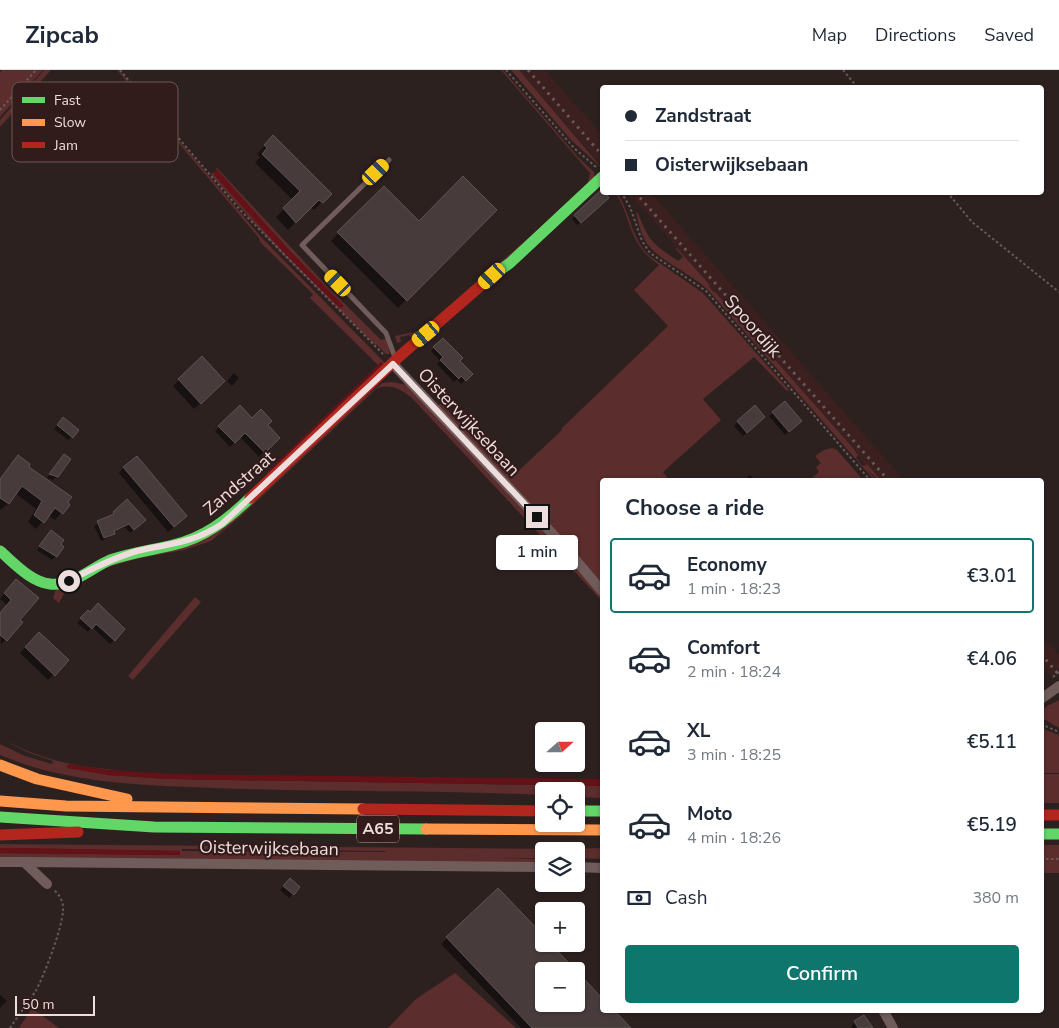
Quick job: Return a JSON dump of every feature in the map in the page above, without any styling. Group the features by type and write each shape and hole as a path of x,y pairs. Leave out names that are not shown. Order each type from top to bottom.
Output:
{"main road":[{"name":"Zandstraat","path":"0,551 36,579 46,584 58,585 122,556 181,543 203,535 222,524 395,362 492,276 510,263 600,173"},
{"name":"A65","path":"0,765 37,779 156,806"},
{"name":"A65","path":"0,801 66,806 535,811"},
{"path":"585,811 600,811"},
{"path":"1044,815 1059,815"},
{"name":"A65","path":"0,817 154,827 600,830"},
{"name":"A65","path":"0,835 37,835 154,827"},
{"path":"1044,834 1059,834"}],"street":[{"name":"Oisterwijksebaan","path":"395,362 600,588"},
{"path":"1044,697 1059,686"},
{"path":"0,862 24,862 47,884"},
{"name":"Oisterwijksebaan","path":"24,862 535,867"},
{"path":"585,868 600,868"},
{"path":"885,1013 893,1028"}],"lane":[{"path":"389,160 302,245 386,333 395,362"}],"path":[{"path":"25,82 36,70"},
{"path":"120,70 130,82"},
{"path":"506,70 575,149 600,173"},
{"path":"843,70 856,85"},
{"path":"0,110 12,97"},
{"path":"178,138 242,212 395,362"},
{"name":"Spoordijk","path":"623,195 630,207 642,241 650,253 706,291 868,478"},
{"path":"950,195 972,222 1059,292"},
{"path":"1044,725 1059,732"},
{"path":"1044,859 1059,859"},
{"path":"10,1028 36,990 51,954 62,920 64,910 62,902 57,892 47,884"}],"shaded area":[{"path":"2,70 43,70 32,82 12,82 12,104 0,117 0,73"},
{"path":"44,70 51,70 40,82 33,82"},
{"path":"117,70 129,82 127,82"},
{"path":"501,70 578,157 594,172 595,179 580,196 449,311 413,340 409,335 400,337 401,342 397,343 395,336 423,330 582,191 588,183 590,173"},
{"path":"511,70 519,70 600,166 572,141"},
{"path":"519,70 545,70 584,113 600,133 600,164"},
{"path":"12,106 12,114 0,127 0,120"},
{"path":"178,139 261,237 385,363 272,473 265,472 270,472 378,365 310,298 313,294 260,242 259,238 178,142"},
{"path":"217,168 329,288 381,340 387,338 390,354 386,354 375,345 283,255 211,175 213,172 286,255 340,308 343,306 288,249"},
{"path":"215,170 344,306 340,308 286,255 214,175"},
{"path":"616,195 618,195 622,201 635,235 644,250 651,257 703,293 789,390 787,391 754,357 703,399 721,420 663,472 668,478 600,478 600,582 438,406 441,403 511,478 668,326 634,290 659,265 647,255 637,242"},
{"path":"629,195 653,195 902,478 879,478 861,460 853,448"},
{"path":"636,212 653,242 678,261 683,257 677,248 709,284 711,289 853,448 858,455 856,458 863,466 867,464 879,478 876,478 866,468 874,478 872,478 708,290 694,278 653,251 644,238"},
{"path":"381,362 383,364 268,471"},
{"path":"382,383 403,384 411,388 600,593 600,599 411,397 399,389 390,387 376,389 241,516 211,541 184,550 140,558 105,568 65,592 59,603 53,598 56,589 104,566 187,545"},
{"path":"832,448 837,450 861,478 812,478 819,472 816,467 821,463 815,456 824,450"},
{"path":"195,597 201,602 133,680 128,676"},
{"path":"1044,638 1059,654 1059,669 1052,676 1044,669"},
{"path":"1059,700 1059,728 1044,719 1044,708"},
{"path":"1044,729 1059,735 1059,773 1044,773"},
{"path":"0,738 30,752 62,762 95,768 140,772 107,770 68,764 108,775 171,779 535,785 535,795 256,789 133,784 79,777 26,765 0,755 0,744 25,756 52,764 53,761 27,752"},
{"path":"68,764 107,770 171,774 600,779 600,786 585,786 585,782 535,782 535,785 171,779 108,775 67,768"},
{"path":"1044,774 1059,774 1059,803 1044,803"},
{"path":"585,786 600,786 600,798 585,797"},
{"path":"0,844 535,849 535,858 499,858 535,859 535,865 129,858 0,858 0,853 180,855 180,851 0,848","holes":["182,849 386,852 182,851"]},
{"path":"1044,845 1059,845 1059,873 1044,873"},
{"path":"0,848 180,851 180,855 0,853"},
{"path":"585,848 600,848 600,859 585,858"},
{"path":"455,973 516,1028 388,1028 416,999"},
{"path":"32,1008 59,1028 19,1028"}],"building":[{"path":"273,135 332,194 323,203 319,200 296,223 283,208 300,191 262,154 267,148 264,145"},
{"path":"463,176 497,210 407,301 337,232 384,186 419,221"},
{"path":"600,191 600,195 607,195 609,198 581,223 574,215"},
{"path":"443,338 463,358 460,361 473,374 466,381 461,376 459,379 440,360 443,357 433,347"},
{"path":"202,356 225,381 201,404 178,379"},
{"path":"785,401 802,421 789,432 772,412"},
{"path":"240,405 252,418 261,409 272,421 268,425 280,438 265,453 245,433 235,443 218,426"},
{"path":"755,405 765,417 747,433 737,421"},
{"path":"63,417 79,430 73,438 57,425"},
{"path":"64,454 71,459 58,477 49,474"},
{"path":"18,455 30,464 29,467 72,497 68,502 70,505 63,514 55,508 44,523 34,515 42,501 22,486 9,504 0,498 0,479"},
{"path":"137,456 187,516 174,527 123,467"},
{"path":"127,499 146,520 134,530 129,524 114,531 115,534 104,538 97,521 114,514 113,512"},
{"path":"51,530 64,540 61,544 64,547 57,557 39,546"},
{"path":"16,579 39,598 20,620 23,622 7,641 0,635 0,613 11,600 4,593"},
{"path":"98,603 125,629 115,641 96,624 92,629 80,618 88,610 90,612"},
{"path":"39,632 69,660 55,676 25,647"},
{"path":"290,878 300,887 294,895 283,886"},
{"path":"498,888 535,927 535,952 559,952 568,962 535,962 535,1012 585,1012 585,980 600,996 600,1013 617,1013 631,1028 532,1028 446,937"},
{"path":"864,1015 873,1028 858,1028 854,1021"}],"railway":[{"path":"528,70 600,153"},
{"path":"638,195 886,478"},
{"path":"1044,658 1059,675"}],"traffic: fast":[{"path":"493,275 510,263 600,179"},
{"path":"0,551 36,580 50,584 66,583 110,560 195,538 224,521 250,498"},
{"path":"585,811 600,811"},
{"path":"0,817 154,827 426,829"},
{"path":"1044,834 1059,834"}],"traffic: slow":[{"path":"0,765 37,779 127,799"},
{"path":"0,801 66,806 363,809"},
{"path":"426,829 600,830"}],"traffic: jam":[{"path":"250,498 401,355 493,275"},
{"path":"363,809 535,811"},
{"path":"1044,815 1059,815"},
{"path":"0,835 78,832"}],"route":[{"path":"69,581 110,560 139,551 197,538 222,524 393,364 537,517"}]}
